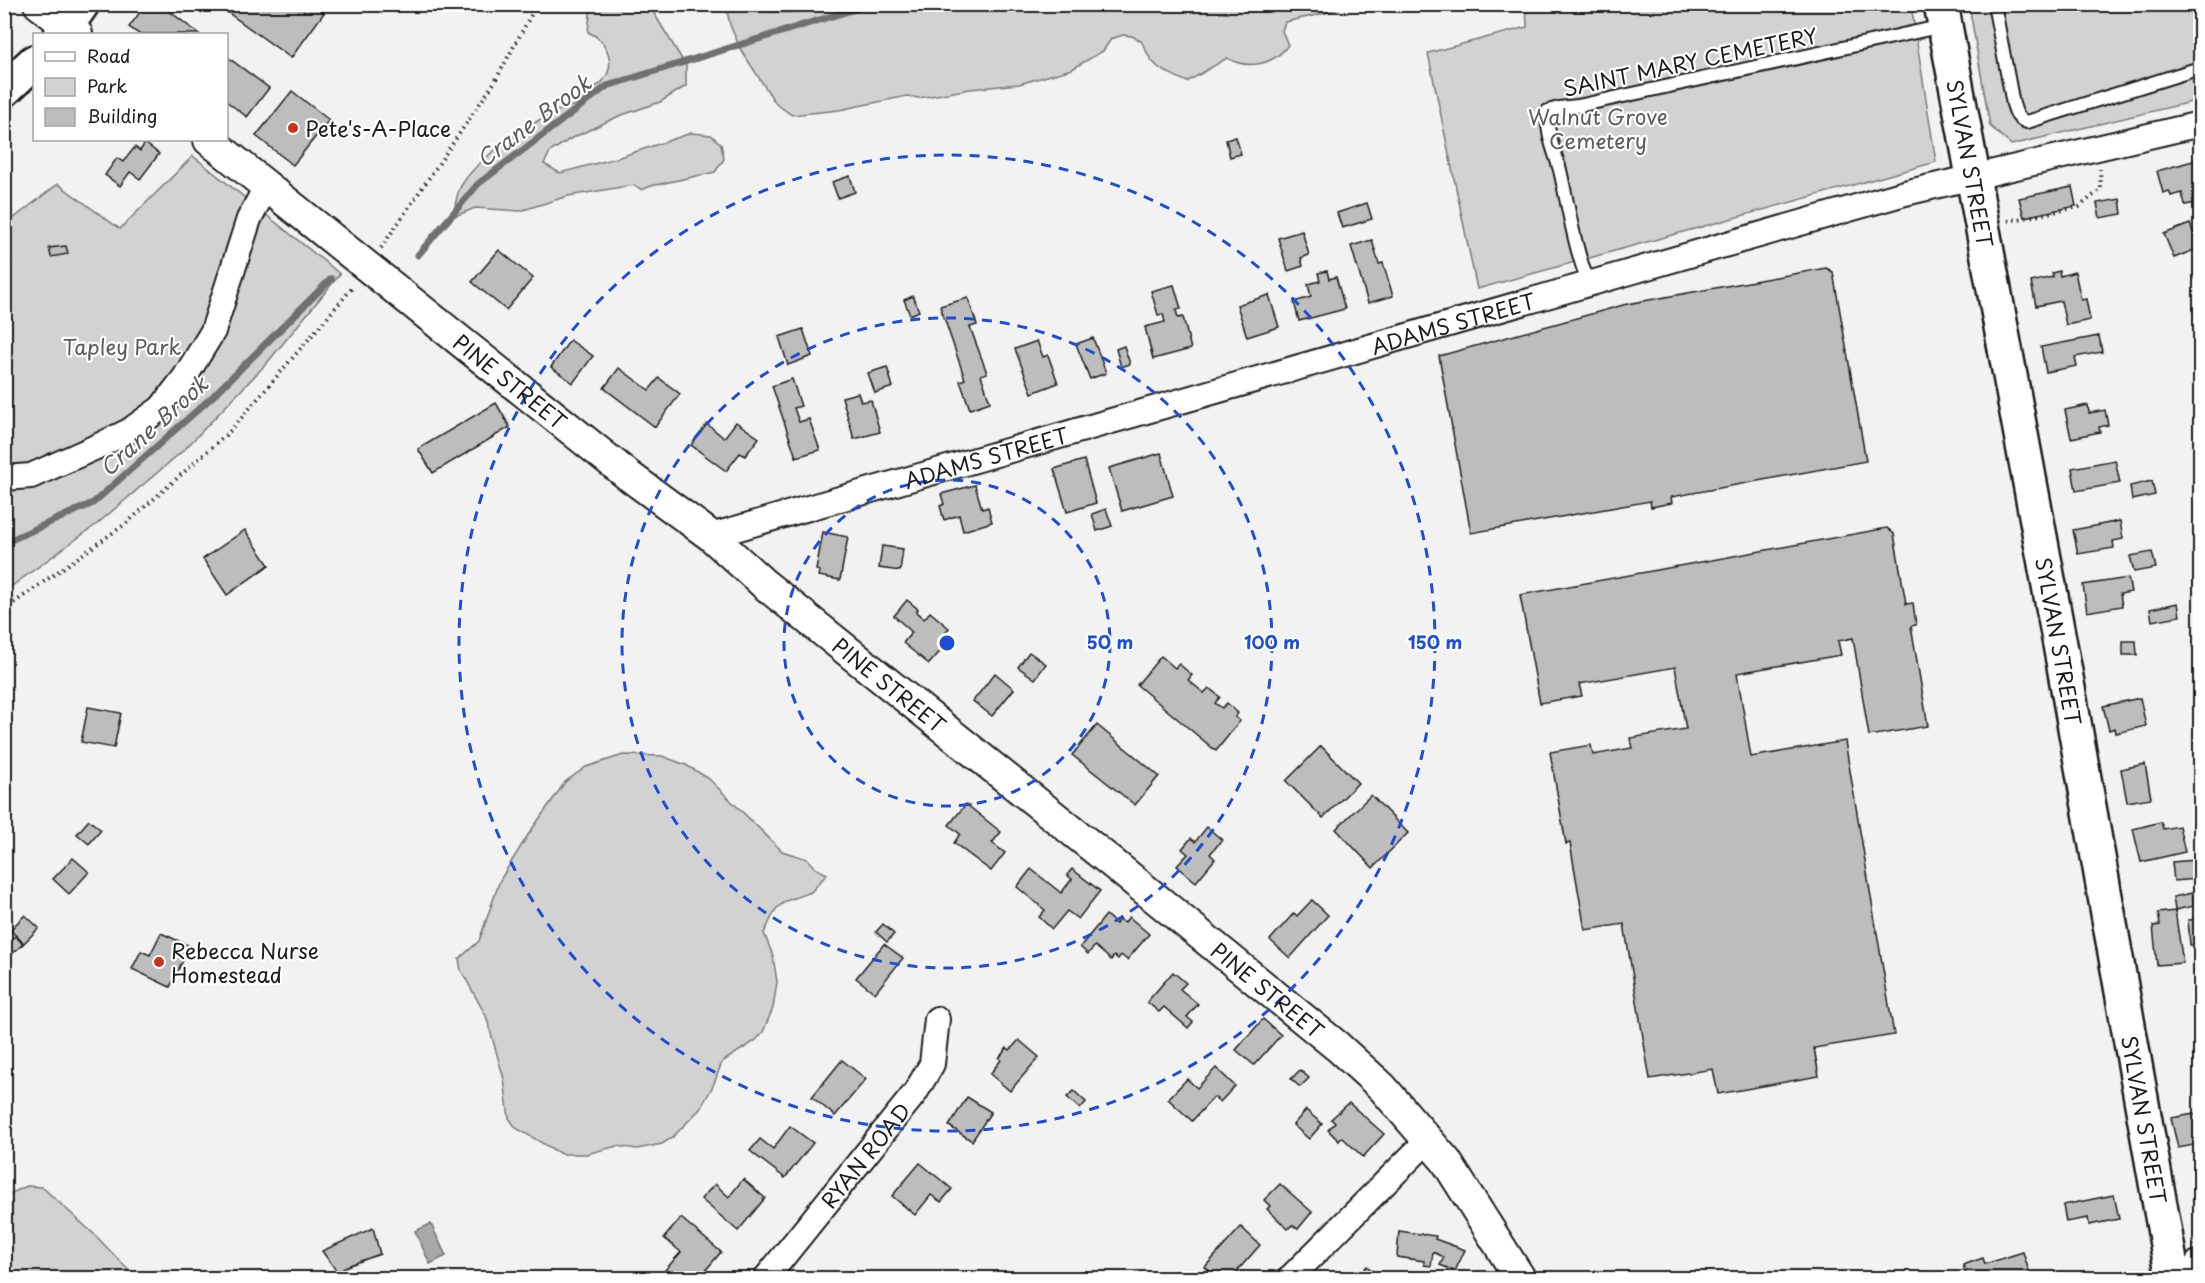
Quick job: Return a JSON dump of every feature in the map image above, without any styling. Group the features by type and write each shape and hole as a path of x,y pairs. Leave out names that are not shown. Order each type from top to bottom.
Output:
{"main road":[{"name":"SYLVAN STREET","path":"1943,15 2064,666 2173,1278"},
{"path":"4,90 33,63"}],"street":[{"path":"39,4 72,25"},
{"name":"ADAMS STREET","path":"711,536 1905,193 2200,124"},
{"name":"PINE STREET","path":"210,141 629,476 711,536 764,584 1108,859 1338,1047 1382,1087 1446,1161 1520,1278"},
{"path":"4,478 31,476 96,447 129,431 160,408 185,377 213,331 249,219 267,185"},
{"name":"RYAN ROAD","path":"766,1278 915,1093 932,1064 937,1019"},
{"path":"1290,1278 1428,1140"},
{"path":"2196,1278 2200,1265"}],"lane":[{"path":"1994,4 2013,104 2016,114 2026,122 2200,68"},
{"name":"SAINT MARY CEMETERY","path":"1589,284 1579,261 1559,167 1546,128 1548,111 1943,15"}],"path":[{"path":"4,610 128,522 231,430 346,296 368,267 494,82 537,4"},
{"path":"2004,221 2079,207 2101,189 2100,169"}],"green space":[{"path":"840,4 1347,5 1326,13 1285,22 1282,31 1288,45 1276,57 1268,61 1260,64 1243,64 1227,58 1187,82 1160,69 1151,60 1141,41 1132,36 1123,35 1111,39 1103,51 1072,69 1019,84 970,89 919,98 907,96 839,110 792,115 776,104 741,50 730,25 726,6 797,12"},
{"path":"591,5 649,5 686,66 686,86 660,102 619,116 570,139 550,152 544,164 560,173 620,157 691,133 711,135 721,144 724,159 715,172 642,190 634,185 568,196 520,211 475,208 453,217 459,189 490,154 530,126 554,112 577,103 587,92 603,81 609,67 608,53 600,40 588,32"},
{"name":"Walnut Grove Cemetery","path":"1526,5 1911,5 1936,162 1477,289 1428,53 1527,27"},
{"path":"1969,5 2200,5 2200,100 2011,145 1990,126"},
{"name":"Tapley Park","path":"193,156 340,274 267,363 185,449 97,524 5,591 5,225 58,184 120,229"},
{"path":"623,755 662,756 686,765 708,778 782,851 807,859 815,868 827,874 811,892 786,901 776,909 764,933 773,956 777,982 773,1008 763,1032 755,1041 722,1062 713,1086 700,1109 673,1137 662,1144 637,1149 617,1146 586,1154 561,1154 516,1128 509,1118 504,1079 486,1016 461,970 459,959 479,941 500,880 565,782 586,767"},
{"path":"27,1186 42,1187 95,1235 136,1278 5,1278 5,1196"}],"shaded area":[{"path":"431,1224 446,1256 430,1264 415,1231"}],"building":[{"path":"146,4 160,4 198,33 138,33 129,27"},
{"path":"216,4 313,4 324,13 291,58"},
{"path":"228,57 269,88 247,117 228,103"},
{"name":"Pete's-A-Place","path":"292,91 329,120 293,165 256,136"},
{"path":"1236,137 1241,154 1230,157 1226,140"},
{"path":"145,143 159,154 140,179 130,172 120,186 105,175 117,158 123,162 135,147 140,151"},
{"path":"2200,159 2200,221 2195,203 2185,205 2182,193 2171,196 2169,191 2163,193 2157,171"},
{"path":"850,176 855,192 838,198 832,182"},
{"path":"2072,187 2076,206 2024,217 2019,198"},
{"path":"2120,199 2122,214 2100,218 2097,203"},
{"path":"1367,203 1372,219 1342,228 1337,213"},
{"path":"2190,224 2199,248 2174,258 2164,234"},
{"path":"1302,231 1309,255 1301,258 1303,266 1288,271 1278,238"},
{"path":"1372,240 1379,264 1383,263 1393,296 1368,303 1351,246"},
{"path":"66,246 68,254 51,257 49,248"},
{"path":"499,250 533,278 506,310 472,282"},
{"path":"4,253 12,259 4,268"},
{"path":"1826,268 1833,272 1866,461 1671,497 1672,503 1651,507 1650,501 1471,533 1439,356 1627,304"},
{"path":"1327,271 1329,279 1336,277 1345,309 1299,321 1294,302 1311,297 1308,284 1320,281 1318,273"},
{"path":"2059,271 2060,276 2075,272 2081,300 2086,299 2090,320 2066,325 2061,301 2036,306 2031,282 2053,277 2052,273"},
{"path":"1174,285 1181,309 1176,310 1178,318 1183,317 1191,349 1153,359 1145,327 1165,322 1163,314 1158,315 1151,291"},
{"path":"1269,295 1279,327 1247,337 1237,305"},
{"path":"913,296 919,311 910,315 904,300"},
{"path":"968,298 977,325 970,327 987,373 981,375 990,402 970,409 960,381 965,379 940,306"},
{"path":"803,329 812,356 788,365 779,337"},
{"path":"2099,336 2102,352 2075,357 2077,366 2046,372 2041,347"},
{"path":"1093,338 1106,373 1090,379 1076,344"},
{"path":"570,340 593,356 573,383 551,367"},
{"path":"1037,341 1043,357 1048,355 1058,383 1032,393 1015,349"},
{"path":"1124,346 1130,364 1121,367 1116,349"},
{"path":"887,367 893,387 875,393 868,373"},
{"path":"619,368 649,390 659,378 680,394 655,427 604,388"},
{"path":"792,379 801,406 794,408 799,422 809,419 820,450 796,457 772,386"},
{"path":"858,393 861,402 871,400 880,432 854,439 842,397"},
{"path":"496,403 510,427 433,473 418,449"},
{"path":"2088,405 2089,413 2105,410 2108,425 2099,427 2100,432 2071,438 2065,410"},
{"path":"736,422 759,438 745,456 740,453 726,471 691,445 707,424 724,438"},
{"path":"1161,453 1173,496 1122,511 1109,468"},
{"path":"1084,460 1096,503 1067,512 1054,469"},
{"path":"2115,460 2120,483 2076,491 2072,468"},
{"path":"2152,481 2155,495 2132,500 2130,486"},
{"path":"975,485 982,509 988,507 992,522 963,531 959,515 944,520 940,506 944,504 941,494"},
{"path":"1106,509 1112,526 1097,531 1092,514"},
{"path":"2120,521 2123,539 2113,541 2114,548 2078,554 2073,530"},
{"path":"1887,528 1894,534 1906,604 1913,603 1916,625 1911,626 1928,726 1869,736 1853,638 1838,641 1841,655 1737,673 1751,757 1845,741 1894,1035 1814,1048 1819,1076 1718,1094 1713,1069 1650,1079 1624,924 1585,930 1570,843 1566,844 1550,752 1591,745 1593,755 1632,748 1630,738 1686,729 1675,667 1579,684 1582,696 1540,703 1520,595"},
{"path":"245,530 269,565 227,595 203,559"},
{"path":"823,532 848,537 840,580 819,576 820,571 816,570"},
{"path":"882,546 903,549 900,571 879,568"},
{"path":"2152,552 2156,568 2134,572 2130,556"},
{"path":"2128,578 2131,592 2120,594 2122,606 2087,612 2083,585"},
{"path":"907,600 918,609 916,612 924,619 930,612 949,628 938,642 944,647 929,664 903,643 912,632 894,616"},
{"path":"2178,603 2180,616 2152,621 2150,609"},
{"path":"2123,641 2136,641 2137,655 2123,655"},
{"path":"1029,652 1046,664 1035,679 1018,667"},
{"path":"1161,656 1175,668 1179,664 1192,675 1188,680 1204,693 1209,688 1220,697 1215,703 1222,708 1227,703 1238,713 1235,717 1240,721 1216,751 1137,685"},
{"path":"995,673 1014,689 992,716 973,701"},
{"path":"2140,698 2146,726 2116,733 2115,728 2109,730 2103,706"},
{"path":"88,707 121,713 114,748 81,742"},
{"path":"1097,725 1159,776 1135,805 1072,755"},
{"path":"1321,746 1358,783 1323,818 1286,781"},
{"path":"2145,764 2151,798 2127,802 2121,769"},
{"path":"1371,795 1408,833 1373,868 1336,829"},
{"path":"966,804 1001,832 992,843 1005,853 991,871 954,843 960,834 949,825"},
{"path":"89,820 101,830 89,844 77,834"},
{"path":"2161,822 2163,829 2179,826 2185,852 2141,862 2133,829"},
{"path":"1207,827 1222,840 1210,854 1215,859 1196,882 1177,866 1188,854 1182,849 1191,838 1195,842"},
{"path":"73,858 89,872 69,894 53,879"},
{"path":"2195,860 2197,879 2174,881 2172,862"},
{"path":"1031,869 1061,893 1072,879 1067,875 1072,869 1100,891 1078,919 1067,911 1052,929 1039,917 1045,910 1017,887"},
{"path":"2192,893 2194,906 2175,910 2173,897"},
{"path":"1312,900 1328,915 1290,958 1270,940 1294,913 1297,916"},
{"path":"2175,911 2183,963 2157,965 2153,926 2160,925 2158,913"},
{"path":"25,915 39,928 24,943 10,930"},
{"path":"1106,915 1116,924 1119,919 1124,923 1129,917 1149,934 1127,960 1121,955 1118,959 1114,956 1111,960 1095,946 1088,954 1080,947"},
{"path":"2200,919 2200,944 2190,945 2188,920"},
{"path":"883,924 894,934 887,942 876,932"},
{"name":"Rebecca Nurse Homestead","path":"161,933 190,946 170,987 132,969 141,951 150,955"},
{"path":"15,936 23,944 12,954 4,946"},
{"path":"884,944 903,958 875,993 856,978"},
{"path":"1173,972 1186,983 1180,989 1198,1004 1187,1017 1193,1022 1188,1028 1164,1007 1159,1012 1147,1002"},
{"path":"1263,1019 1281,1035 1254,1065 1236,1050"},
{"path":"1019,1040 1039,1057 1010,1091 990,1074 1007,1048 1010,1050"},
{"path":"842,1060 866,1079 835,1116 812,1097"},
{"path":"1216,1068 1235,1086 1220,1102 1214,1097 1192,1121 1168,1099 1187,1079 1197,1088"},
{"path":"1300,1070 1309,1078 1300,1087 1291,1079"},
{"path":"1074,1091 1086,1102 1080,1109 1067,1097"},
{"path":"967,1097 991,1112 972,1141 949,1126"},
{"path":"1349,1103 1384,1134 1363,1157 1342,1137 1339,1141 1328,1130 1335,1123 1331,1119"},
{"path":"1306,1110 1322,1124 1309,1139 1293,1125"},
{"path":"2200,1113 2200,1128 2198,1128 2200,1144 2178,1148 2171,1118"},
{"path":"790,1126 813,1143 785,1178 750,1151 760,1139 773,1149"},
{"path":"920,1163 952,1189 941,1202 931,1195 915,1215 892,1196"},
{"path":"743,1179 765,1198 738,1231 701,1199 715,1184 729,1197"},
{"path":"1280,1184 1312,1212 1298,1229 1292,1225 1288,1229 1267,1209 1270,1206 1264,1200"},
{"path":"2114,1195 2119,1219 2089,1225 2088,1218 2066,1222 2063,1205"},
{"path":"681,1218 721,1252 699,1278 658,1278 681,1252 664,1238"},
{"path":"1241,1227 1260,1245 1231,1278 1218,1278 1205,1267"},
{"path":"373,1228 380,1254 347,1266 338,1273 322,1251"},
{"path":"1399,1231 1436,1236 1435,1239 1465,1250 1455,1271 1440,1265 1444,1257 1433,1252 1431,1266 1424,1265 1424,1261 1397,1257"},
{"path":"2023,1252 2031,1278 1967,1278 1963,1265 1983,1258 1985,1264"},
{"path":"1367,1266 1380,1278 1356,1278"},
{"path":"1927,1272 1930,1278 1907,1278"},
{"path":"1905,1273 1907,1278 1886,1278"}],"waterway":[{"name":"Crane Brook","path":"418,255 478,184 607,86 871,4"},
{"name":"Crane Brook","path":"4,543 93,503 212,397 331,279"}],"place":[{"name":"Pete's-A-Place","path":"293,128"},
{"name":"Rebecca Nurse Homestead","path":"159,962"}]}
